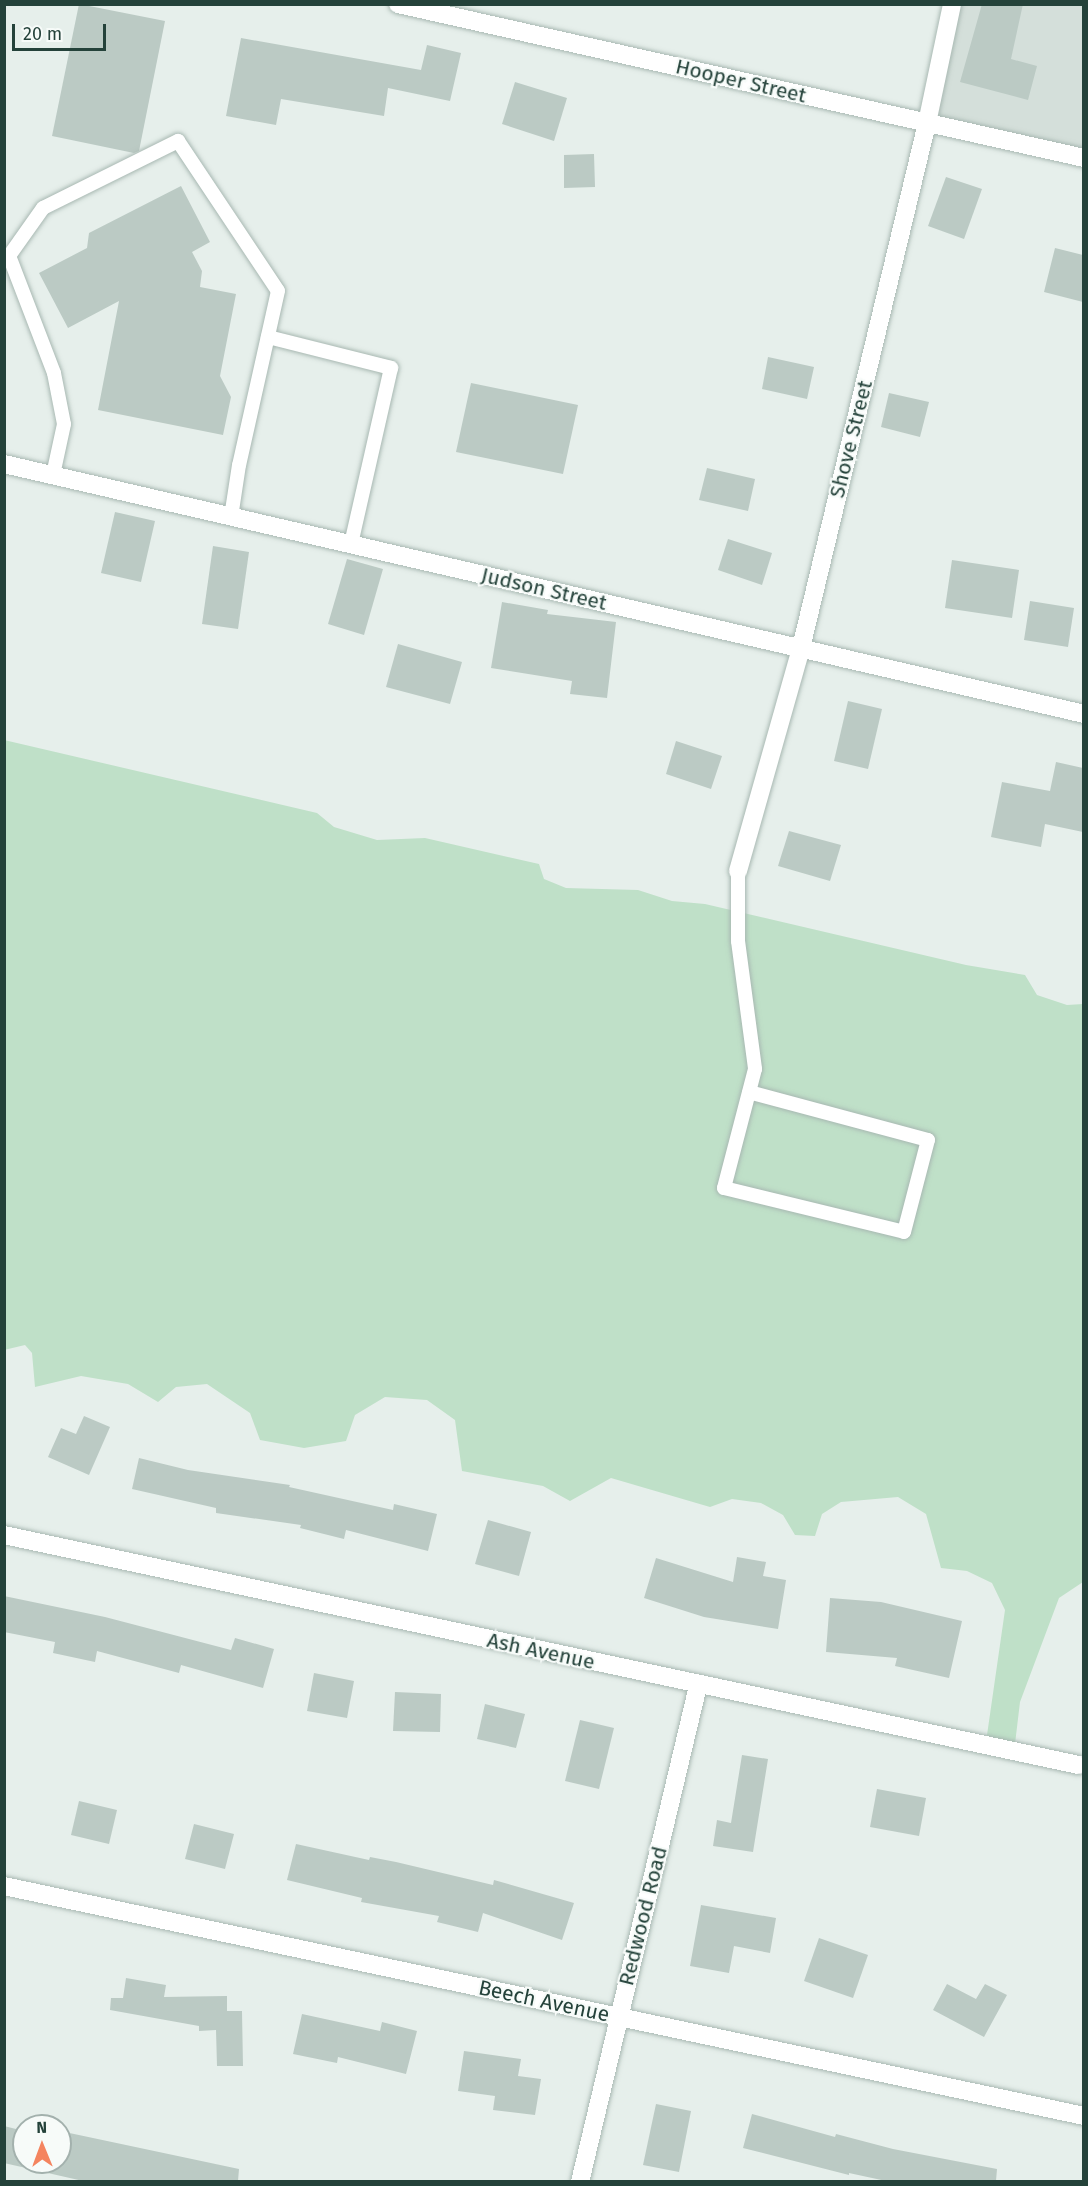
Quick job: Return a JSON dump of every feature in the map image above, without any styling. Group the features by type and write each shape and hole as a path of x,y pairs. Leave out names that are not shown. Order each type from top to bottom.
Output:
{"street":[{"name":"Hooper Street","path":"398,4 1083,158"},
{"name":"Shove Street","path":"738,871 801,648 927,123 952,4"},
{"name":"Judson Street","path":"4,464 1083,714"},
{"name":"Ash Avenue","path":"4,1534 699,1686 1079,1765"},
{"name":"Redwood Road","path":"579,2181 699,1686"},
{"name":"Beech Avenue","path":"4,1886 1083,2116"}],"lane":[{"path":"53,475 64,424 54,373 9,256 43,208 178,141 278,291 238,465 231,517"},
{"path":"268,337 391,368 351,544"},
{"path":"738,871 738,941 755,1069 749,1092 724,1188 904,1232 928,1140 749,1092"}],"shaded area":[{"path":"952,5 1083,5 1083,153 929,115"}],"green space":[{"path":"4,740 317,813 334,827 377,840 425,838 539,864 544,879 566,888 638,890 672,901 705,904 966,965 1025,975 1037,995 1067,1005 1083,1004 1083,1582 1059,1598 1020,1702 1015,1744 986,1742 1005,1610 992,1583 967,1571 941,1568 926,1514 898,1497 841,1502 822,1514 815,1536 795,1535 783,1515 761,1503 732,1499 710,1507 611,1478 570,1501 543,1486 462,1471 455,1420 427,1400 385,1397 355,1415 346,1441 304,1448 260,1440 250,1413 207,1384 176,1387 158,1402 128,1384 81,1376 35,1387 32,1353 25,1345 4,1350"}],"building":[{"path":"79,4 165,21 139,151 134,153 52,136"},
{"path":"982,4 1023,4 1011,59 1037,66 1028,100 960,82"},
{"path":"241,38 421,70 427,45 461,53 450,101 388,88 384,116 281,99 276,125 226,116"},
{"path":"515,82 567,98 554,141 502,124"},
{"path":"594,154 595,187 564,188 564,155"},
{"path":"946,177 982,189 964,239 928,226"},
{"path":"181,186 210,242 192,252 202,271 200,287 236,294 220,376 231,397 223,435 98,410 119,301 68,328 39,273 87,248 89,233"},
{"path":"1055,248 1083,255 1083,302 1044,292"},
{"path":"768,357 814,367 807,399 762,389"},
{"path":"471,383 578,405 563,474 456,452"},
{"path":"889,393 929,402 920,437 881,427"},
{"path":"707,468 755,479 748,511 699,500"},
{"path":"115,512 155,521 141,582 101,573"},
{"path":"728,539 772,553 762,585 718,570"},
{"path":"213,546 249,552 238,629 202,624"},
{"path":"347,559 383,569 364,635 328,624"},
{"path":"952,560 1019,570 1012,618 945,608"},
{"path":"1030,601 1074,608 1068,647 1024,640"},
{"path":"502,602 548,610 547,614 616,622 607,698 570,694 572,681 491,668"},
{"path":"398,644 462,662 450,704 386,687"},
{"path":"848,701 882,709 868,769 834,761"},
{"path":"676,741 722,756 711,789 666,774"},
{"path":"1056,762 1083,768 1083,832 1045,824 1041,847 991,837 1002,782 1050,791"},
{"path":"789,831 841,845 830,881 778,866"},
{"path":"84,1416 110,1427 89,1475 48,1457 61,1428 76,1434"},
{"path":"139,1458 188,1470 290,1485 289,1487 393,1510 394,1504 437,1514 428,1551 346,1530 344,1539 300,1528 301,1525 216,1513 216,1508 132,1489"},
{"path":"488,1520 531,1532 519,1576 475,1564"},
{"path":"737,1557 766,1562 763,1576 786,1580 778,1629 704,1617 644,1598 656,1558 733,1582"},
{"path":"4,1596 105,1617 231,1650 235,1638 274,1649 263,1688 181,1665 179,1673 97,1651 95,1662 53,1653 55,1642 4,1632"},
{"path":"830,1598 881,1602 962,1621 949,1678 895,1666 897,1658 826,1652"},
{"path":"314,1673 354,1681 347,1718 307,1711"},
{"path":"395,1692 441,1694 440,1732 393,1731"},
{"path":"485,1704 525,1714 516,1748 477,1739"},
{"path":"580,1720 614,1728 599,1789 565,1781"},
{"path":"742,1755 768,1759 753,1852 713,1846 717,1820 731,1823"},
{"path":"877,1789 926,1798 919,1836 870,1827"},
{"path":"79,1801 117,1810 109,1844 71,1835"},
{"path":"194,1824 234,1834 225,1869 185,1859"},
{"path":"296,1844 369,1860 370,1857 396,1862 493,1885 494,1880 574,1903 562,1940 483,1913 478,1932 437,1922 439,1916 361,1902 362,1898 287,1880"},
{"path":"701,1905 776,1918 770,1953 734,1946 729,1973 690,1966"},
{"path":"819,1938 868,1955 853,1998 804,1981"},
{"path":"126,1978 166,1985 164,1997 227,1996 227,2011 242,2011 243,2066 217,2066 216,2030 199,2031 199,2026 110,2010 111,1998 123,1998"},
{"path":"947,1984 976,1999 985,1984 1007,1995 984,2037 933,2010"},
{"path":"302,2014 380,2031 382,2022 417,2031 406,2074 338,2057 337,2063 293,2054"},
{"path":"464,2051 521,2059 518,2076 541,2079 535,2115 493,2110 495,2096 458,2091"},
{"path":"656,2104 691,2111 679,2172 643,2165"},
{"path":"752,2114 835,2137 836,2134 893,2149 997,2169 996,2181 886,2181 849,2173 849,2175 743,2148"},
{"path":"4,2126 12,2128 12,2165 4,2163"},
{"path":"72,2134 239,2169 238,2181 83,2181 52,2174 72,2174"}]}
